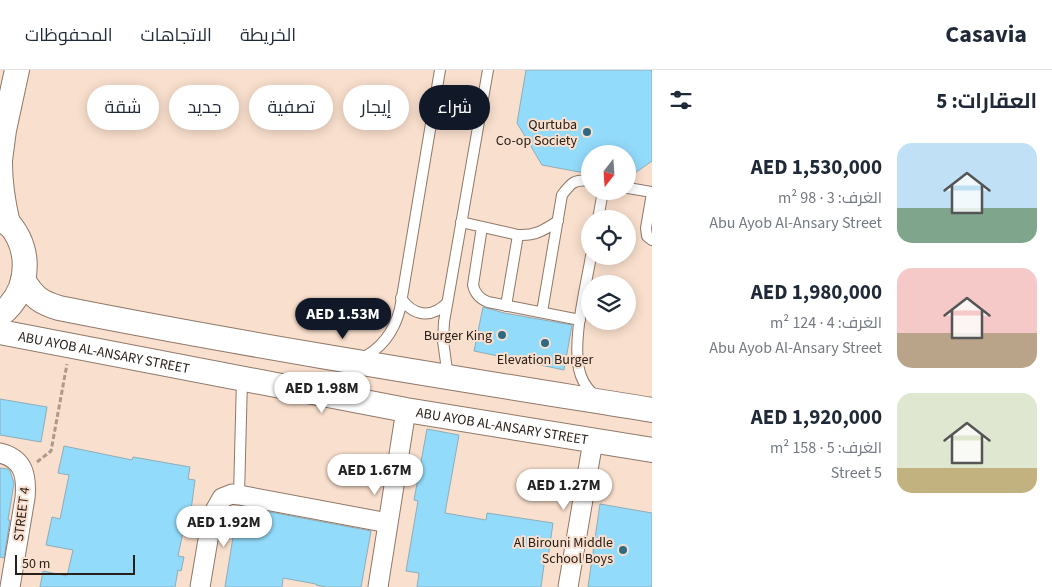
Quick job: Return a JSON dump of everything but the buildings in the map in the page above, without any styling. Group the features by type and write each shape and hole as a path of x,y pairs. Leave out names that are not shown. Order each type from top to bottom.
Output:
{"street":[{"path":"0,315 9,308 20,292 25,273 24,254 18,236 4,220 0,180 0,161 4,130 17,70"},
{"path":"23,280 36,297 58,308 448,378 652,410"},
{"name":"ABU AYOB AL-ANSARY STREET","path":"0,332 406,410 652,450"},
{"path":"242,379 238,362 239,355 246,342"},
{"path":"378,587 406,410"},
{"path":"568,587 593,441"},
{"name":"STREET 4","path":"0,453 11,456 17,461 22,468 24,476 25,491 10,587"},
{"path":"200,587 212,516 222,498 232,494 388,523"}],"lane":[{"path":"356,362 376,350 388,336 397,321 440,70"},
{"path":"448,378 443,341 444,322 488,70"},
{"path":"542,312 562,195 573,182 581,180"},
{"path":"636,189 652,192 646,228 647,236 652,240"},
{"path":"462,222 518,235 536,234 558,221"},
{"path":"482,227 474,280 474,290 479,298 506,306 580,320"},
{"path":"506,306 518,235"},
{"path":"589,265 580,320 577,358 580,374 587,387 601,402"},
{"path":"401,298 411,310 426,314 441,309 447,303"},
{"path":"239,495 242,379"}],"path":[{"path":"22,468 37,462 51,451 70,346"}],"place":[{"name":"Qurtuba Co-op Society","path":"587,132"},
{"name":"Burger King","path":"502,335"},
{"name":"Elevation Burger","path":"545,343"},
{"name":"Al Birouni Middle School Boys","path":"623,550"}]}
